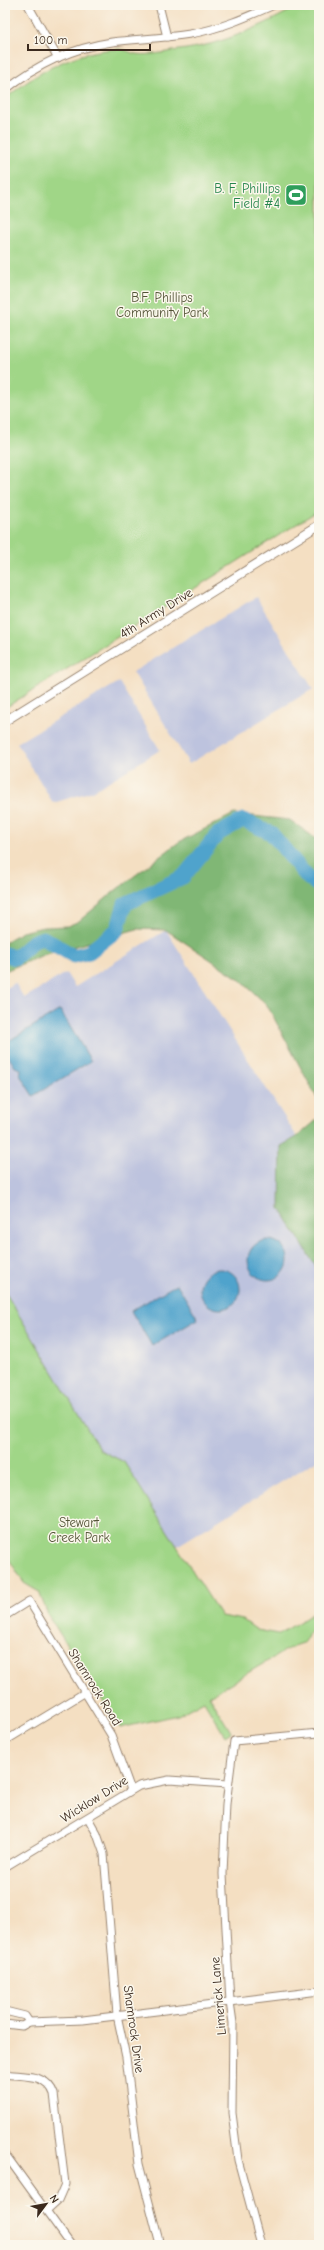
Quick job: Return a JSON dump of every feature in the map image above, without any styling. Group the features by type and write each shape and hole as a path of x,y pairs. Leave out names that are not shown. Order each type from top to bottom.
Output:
{"street":[{"path":"28,5 58,58"},
{"path":"160,5 168,37"},
{"path":"5,90 27,73 58,58 96,45 168,37 216,28 274,5"},
{"name":"4th Army Drive","path":"5,721 319,525"},
{"name":"Shamrock Road","path":"5,1616 29,1602 104,1723 116,1748 130,1790"},
{"path":"5,1741 84,1693"},
{"name":"Limerick Lane","path":"261,2245 238,2160 233,2128 231,2099 233,2023 230,2002 223,1898 223,1855 228,1784 234,1741 319,1733"},
{"name":"Wicklow Drive","path":"5,1867 88,1818 130,1790 149,1783 168,1780 228,1784"},
{"name":"Shamrock Drive","path":"88,1818 97,1834 104,1854 117,2015 126,2057 139,2164 160,2245"},
{"path":"5,2024 22,2026 29,2022 69,2021 319,1991"},
{"path":"5,2011 25,2016 29,2022"},
{"path":"5,2074 40,2078 52,2086 65,2184 58,2200 47,2210"},
{"path":"5,2154 71,2245"}],"shaded area":[{"path":"256,597 313,689 189,764 133,672"},
{"path":"119,682 160,750 93,791 53,803 17,743"},
{"path":"166,930 297,1137 281,1146 280,1208 319,1272 319,1459 177,1546 124,1462 100,1450 5,1292 5,989 15,983 24,998 66,973 75,987"}],"green space":[{"name":"B.F. Phillips Community Park","path":"300,5 319,5 319,510 5,708 5,99 30,80 58,64 87,53 121,49 136,54 158,54 210,44 241,34"},
{"path":"234,814 290,820 319,841 319,1102 267,1005 238,978 166,930 137,929 43,955 5,971 5,942 22,932 43,927 68,926 79,921 116,890 179,842"},
{"path":"319,1118 319,1272 280,1208 281,1146 297,1137"},
{"name":"Stewart Creek Park","path":"5,1292 100,1450 124,1462 221,1616 243,1620 257,1630 279,1634 319,1610 319,1622 310,1631 305,1642 293,1646 209,1696 231,1732 225,1736 204,1701 178,1715 120,1728 48,1615 39,1592 24,1583 5,1553"}],"water":[{"path":"60,1010 91,1061 33,1096 20,1075 21,1069 15,1067 5,1051 5,1043"},
{"path":"272,1240 279,1243 285,1249 288,1260 287,1268 279,1277 272,1280 264,1280 257,1277 249,1268 248,1256 251,1249 260,1241"},
{"path":"224,1269 231,1272 237,1278 240,1289 239,1297 231,1306 224,1309 216,1309 209,1306 201,1297 200,1285 203,1278 212,1270"},
{"path":"177,1284 198,1319 152,1346 131,1311"}],"waterway":[{"path":"5,954 15,958 34,941 43,938 74,956 89,952 117,930 125,904 183,877 218,834 243,820 271,833 308,878 319,886"}],"place":[{"name":"B. F. Phillips Field #4","path":"296,195"}]}
